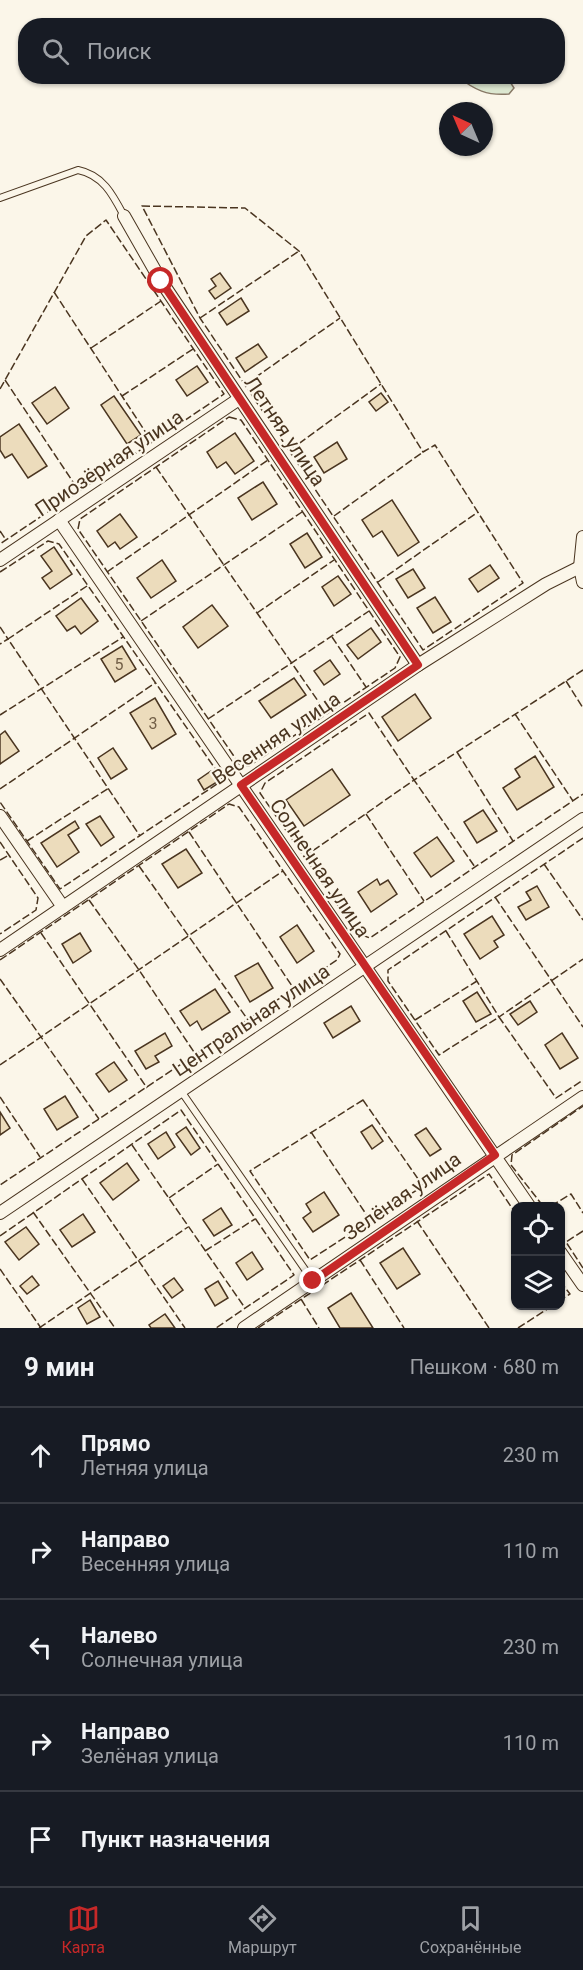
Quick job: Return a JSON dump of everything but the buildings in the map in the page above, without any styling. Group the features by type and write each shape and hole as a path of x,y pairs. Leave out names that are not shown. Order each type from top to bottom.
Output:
{"street":[{"name":"Летняя улица","path":"124,216 161,281 418,665"},
{"name":"Приозёрная улица","path":"0,560 239,399"},
{"name":"Солнечная улица","path":"59,520 364,968 527,1202"},
{"path":"583,537 581,567 583,582"},
{"name":"Весенняя улица","path":"0,950 418,665 546,584 581,567"},
{"path":"0,816 63,907"},
{"name":"Центральная улица","path":"0,1213 583,819"},
{"name":"Зелёная улица","path":"244,1328 583,1097"},
{"path":"564,1256 583,1286"}],"lane":[{"path":"0,198 78,170 90,172 103,182 113,194 124,216"},
{"path":"181,1091 313,1281"}],"green space":[{"path":"468,84 511,84 514,88 509,94 501,94 488,93"}],"fence":[{"path":"142,206 245,208 299,251 423,452 435,445 523,583 423,650 200,318 142,206"},
{"path":"0,389 86,236 106,220 224,394 0,544"},
{"path":"200,318 299,251"},
{"path":"54,292 152,442"},
{"path":"91,348 161,301"},
{"path":"246,384 340,318"},
{"path":"122,396 193,349"},
{"path":"5,380 79,491"},
{"path":"290,450 381,384"},
{"path":"229,417 241,420 400,657 395,668 249,766 240,765 78,529 80,519 229,417"},
{"path":"334,516 423,452"},
{"path":"107,572 268,460"},
{"path":"156,467 327,714"},
{"path":"141,621 302,512"},
{"path":"378,582 478,512"},
{"path":"0,531 6,540"},
{"path":"0,572 48,541 59,544 223,780 60,889 0,802"},
{"path":"257,613 334,560"},
{"path":"87,586 8,639 140,836"},
{"path":"208,719 369,611"},
{"path":"0,627 8,639 0,644"},
{"path":"0,715 123,637"},
{"path":"332,637 366,687"},
{"path":"583,670 414,780 369,713 265,783 260,793 357,933 370,938 583,794"},
{"path":"566,681 583,708"},
{"path":"0,789 155,683"},
{"path":"515,714 573,801"},
{"path":"457,752 513,841"},
{"path":"304,857 414,780 475,867"},
{"path":"27,841 109,788"},
{"path":"0,960 229,804 239,807 340,954 337,960 0,1185"},
{"path":"366,814 424,901"},
{"path":"189,832 294,989"},
{"path":"583,838 388,970 388,981 439,1055 499,1017 556,1098 583,1080"},
{"path":"0,842 38,898 36,910 0,934"},
{"path":"0,860 9,855"},
{"path":"544,864 583,920"},
{"path":"139,866 248,1020"},
{"path":"0,1065 283,871"},
{"path":"495,897 583,1027"},
{"path":"89,900 196,1055"},
{"path":"446,931 499,1017 583,959"},
{"path":"41,933 147,1088"},
{"path":"0,979 99,1119"},
{"path":"415,1020 477,981"},
{"path":"0,1097 40,1157"},
{"path":"363,1100 423,1186 310,1260 250,1171 363,1100"},
{"path":"540,1202 511,1165 512,1155 583,1106"},
{"path":"0,1236 181,1110 294,1275 216,1328"},
{"path":"311,1132 370,1220"},
{"path":"132,1145 245,1308"},
{"path":"169,1198 218,1164"},
{"path":"258,1328 489,1174 511,1207"},
{"path":"82,1179 185,1328"},
{"path":"558,1202 571,1194 583,1213"},
{"path":"33,1212 115,1328"},
{"path":"205,1251 255,1219"},
{"path":"417,1221 489,1328"},
{"path":"39,1328 188,1227"},
{"path":"583,1231 566,1242 583,1268"},
{"path":"360,1260 404,1328"},
{"path":"0,1269 41,1328"},
{"path":"565,1288 570,1294 565,1297"},
{"path":"301,1299 319,1328"},
{"path":"518,1328 546,1310"}],"route":[{"path":"161,281 418,665 241,785 364,968 495,1155 313,1281"}]}
